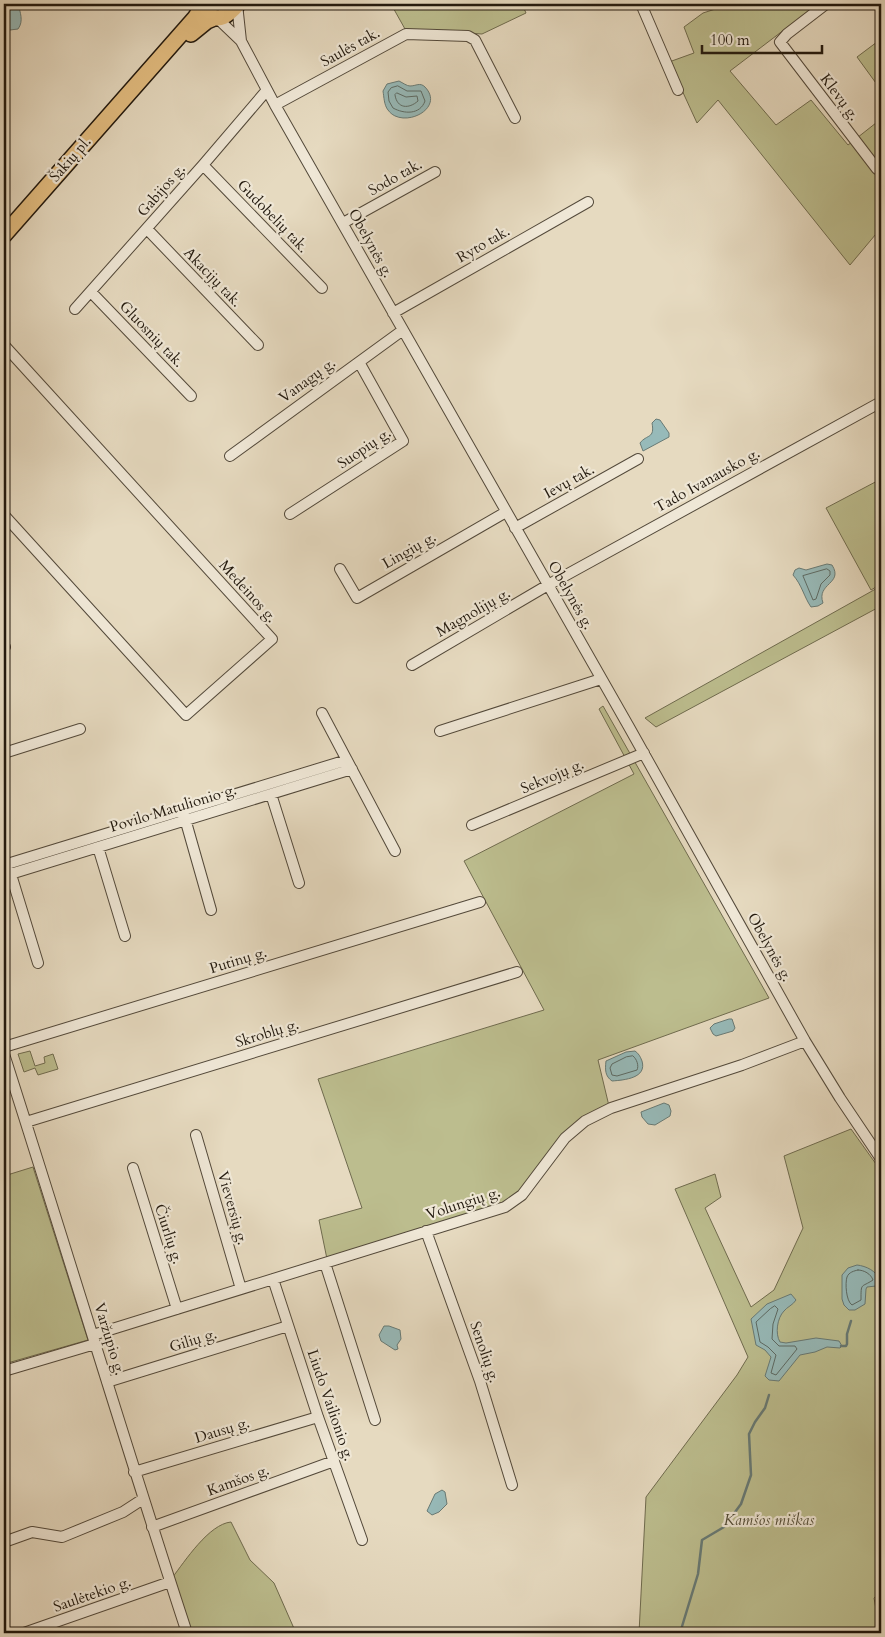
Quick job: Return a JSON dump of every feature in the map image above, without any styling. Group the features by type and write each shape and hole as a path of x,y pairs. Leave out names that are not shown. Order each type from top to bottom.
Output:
{"main road":[{"path":"204,4 207,12 216,18"},
{"name":"Šakių pl.","path":"4,235 200,12 204,4"},
{"name":"Šakių pl.","path":"137,84 200,25 216,18 227,16 237,4"}],"street":[{"name":"Obelynės g.","path":"237,4 241,42"},
{"path":"641,4 678,90"},
{"name":"Klevų g.","path":"826,4 787,34 780,42 877,169"},
{"name":"Obelynės g.","path":"216,18 241,42 805,1041 881,1159"},
{"name":"Saulės tak.","path":"275,105 410,33 468,36 475,40 515,118"},
{"name":"Gabijos g.","path":"75,309 267,90"},
{"name":"Gudobelių tak.","path":"203,165 322,288"},
{"name":"Sodo tak.","path":"342,223 435,172"},
{"name":"Ryto tak.","path":"393,313 588,202"},
{"name":"Akacijų tak.","path":"146,229 258,345"},
{"name":"Gluosnių tak.","path":"91,292 192,396"},
{"name":"Vanagų g.","path":"230,456 403,330"},
{"name":"Medeinos g.","path":"4,345 272,639 186,715 4,515"},
{"name":"Suopių g.","path":"290,514 403,441 358,362"},
{"name":"Tado Ivanausko g.","path":"548,585 881,402"},
{"name":"Ievų tak.","path":"515,528 638,459"},
{"name":"Lingių g.","path":"340,569 357,598 506,512"},
{"name":"Magnolijų g.","path":"412,665 548,585"},
{"path":"440,731 601,679"},
{"path":"322,713 395,852"},
{"path":"4,753 80,729"},
{"name":"Sekvojų g.","path":"472,826 644,753"},
{"name":"Povilo Matulionio g.","path":"6,870 98,847 184,815 271,794 350,765"},
{"name":"Povilo Matulionio g.","path":"6,870 350,765"},
{"path":"271,794 299,883"},
{"path":"184,815 211,910"},
{"path":"98,847 125,936"},
{"path":"6,870 38,963"},
{"name":"Putinų g.","path":"4,1047 480,902"},
{"name":"Skroblų g.","path":"26,1122 517,972"},
{"name":"Volungių g.","path":"4,1371 177,1309 492,1212 515,1202 532,1183 565,1138 573,1130 596,1115 796,1046 805,1041"},
{"name":"Varžupio g.","path":"4,1054 142,1499 187,1633"},
{"name":"Vieversių g.","path":"196,1135 241,1289"},
{"name":"Čiurlių g.","path":"132,1168 177,1309"},
{"name":"Senolių g.","path":"426,1231 480,1381 512,1485"},
{"path":"325,1264 375,1420"},
{"name":"Liudo Vailionio g.","path":"273,1279 318,1417 362,1540"},
{"name":"Gilių g.","path":"107,1382 288,1326"},
{"name":"Dausų g.","path":"134,1472 318,1417"},
{"name":"Kamšos g.","path":"152,1528 334,1461"},
{"path":"4,1542 32,1532 62,1537 123,1512 142,1499"},
{"name":"Saulėtekio g.","path":"24,1633 170,1582"}],"green space":[{"path":"391,4 522,4 526,13 482,34 405,29"},
{"path":"731,4 818,4 730,71 776,125 811,100 848,145 881,119 881,228 850,265 718,100 697,123 669,62 694,53 684,27 703,13"},
{"path":"881,39 881,90 857,57"},
{"path":"881,479 881,584 871,590 826,508"},
{"path":"881,586 881,606 656,727 645,718"},
{"path":"603,706 769,998 598,1060 609,1106 594,1113 522,1191 507,1202 327,1259 319,1220 362,1208 318,1079 544,1010 464,861 634,774 599,709"},
{"path":"30,1051 35,1066 45,1063 44,1057 53,1054 58,1069 38,1075 35,1068 24,1072 18,1054"},
{"name":"Kamšos miškas","path":"851,1129 881,1171 881,1592 874,1598 878,1620 881,1621 881,1633 639,1633 646,1497 737,1375 748,1357 675,1189 715,1174 721,1197 705,1208 751,1307 774,1290 803,1228 784,1156"},
{"path":"33,1167 88,1340 4,1364 4,1176"},
{"path":"231,1522 250,1560 274,1583 296,1633 193,1633 188,1628 172,1578 206,1536 214,1529"}],"water":[{"path":"4,4 18,4 21,20 18,29 10,30 7,27 4,18"},
{"path":"399,81 409,86 420,84 425,87 430,95 430,103 420,114 403,118 394,116 388,110 383,91 387,84"},
{"path":"656,419 660,420 669,433 669,437 643,451 640,443 650,436 653,428 652,423"},
{"path":"827,564 832,565 835,576 823,591 823,603 811,607 793,575 795,570 799,568 806,570"},
{"path":"732,1019 735,1028 733,1031 716,1036 713,1034 710,1028 714,1024"},
{"path":"635,1051 642,1061 643,1067 638,1075 612,1081 606,1072 606,1061 626,1052"},
{"path":"664,1103 669,1105 670,1116 655,1125 648,1124 642,1117 641,1112"},
{"path":"857,1265 871,1270 879,1280 876,1286 867,1287 865,1304 855,1310 849,1310 844,1305 842,1299 842,1275 848,1268"},
{"path":"791,1294 796,1300 785,1310 778,1322 777,1331 780,1342 786,1343 816,1338 839,1341 842,1346 840,1348 827,1347 800,1355 779,1381 769,1380 765,1376 771,1357 765,1350 756,1345 751,1319 767,1304"},
{"path":"384,1326 400,1330 401,1339 397,1345 398,1349 395,1350 381,1341 379,1335"},
{"path":"442,1490 445,1492 447,1504 439,1512 432,1515 427,1511 435,1494"}],"waterway":[{"path":"841,1346 846,1346 847,1344 847,1334 851,1321"},
{"path":"680,1633 698,1574 702,1540 724,1527 741,1504 751,1475 749,1434 765,1408 769,1395"}]}
